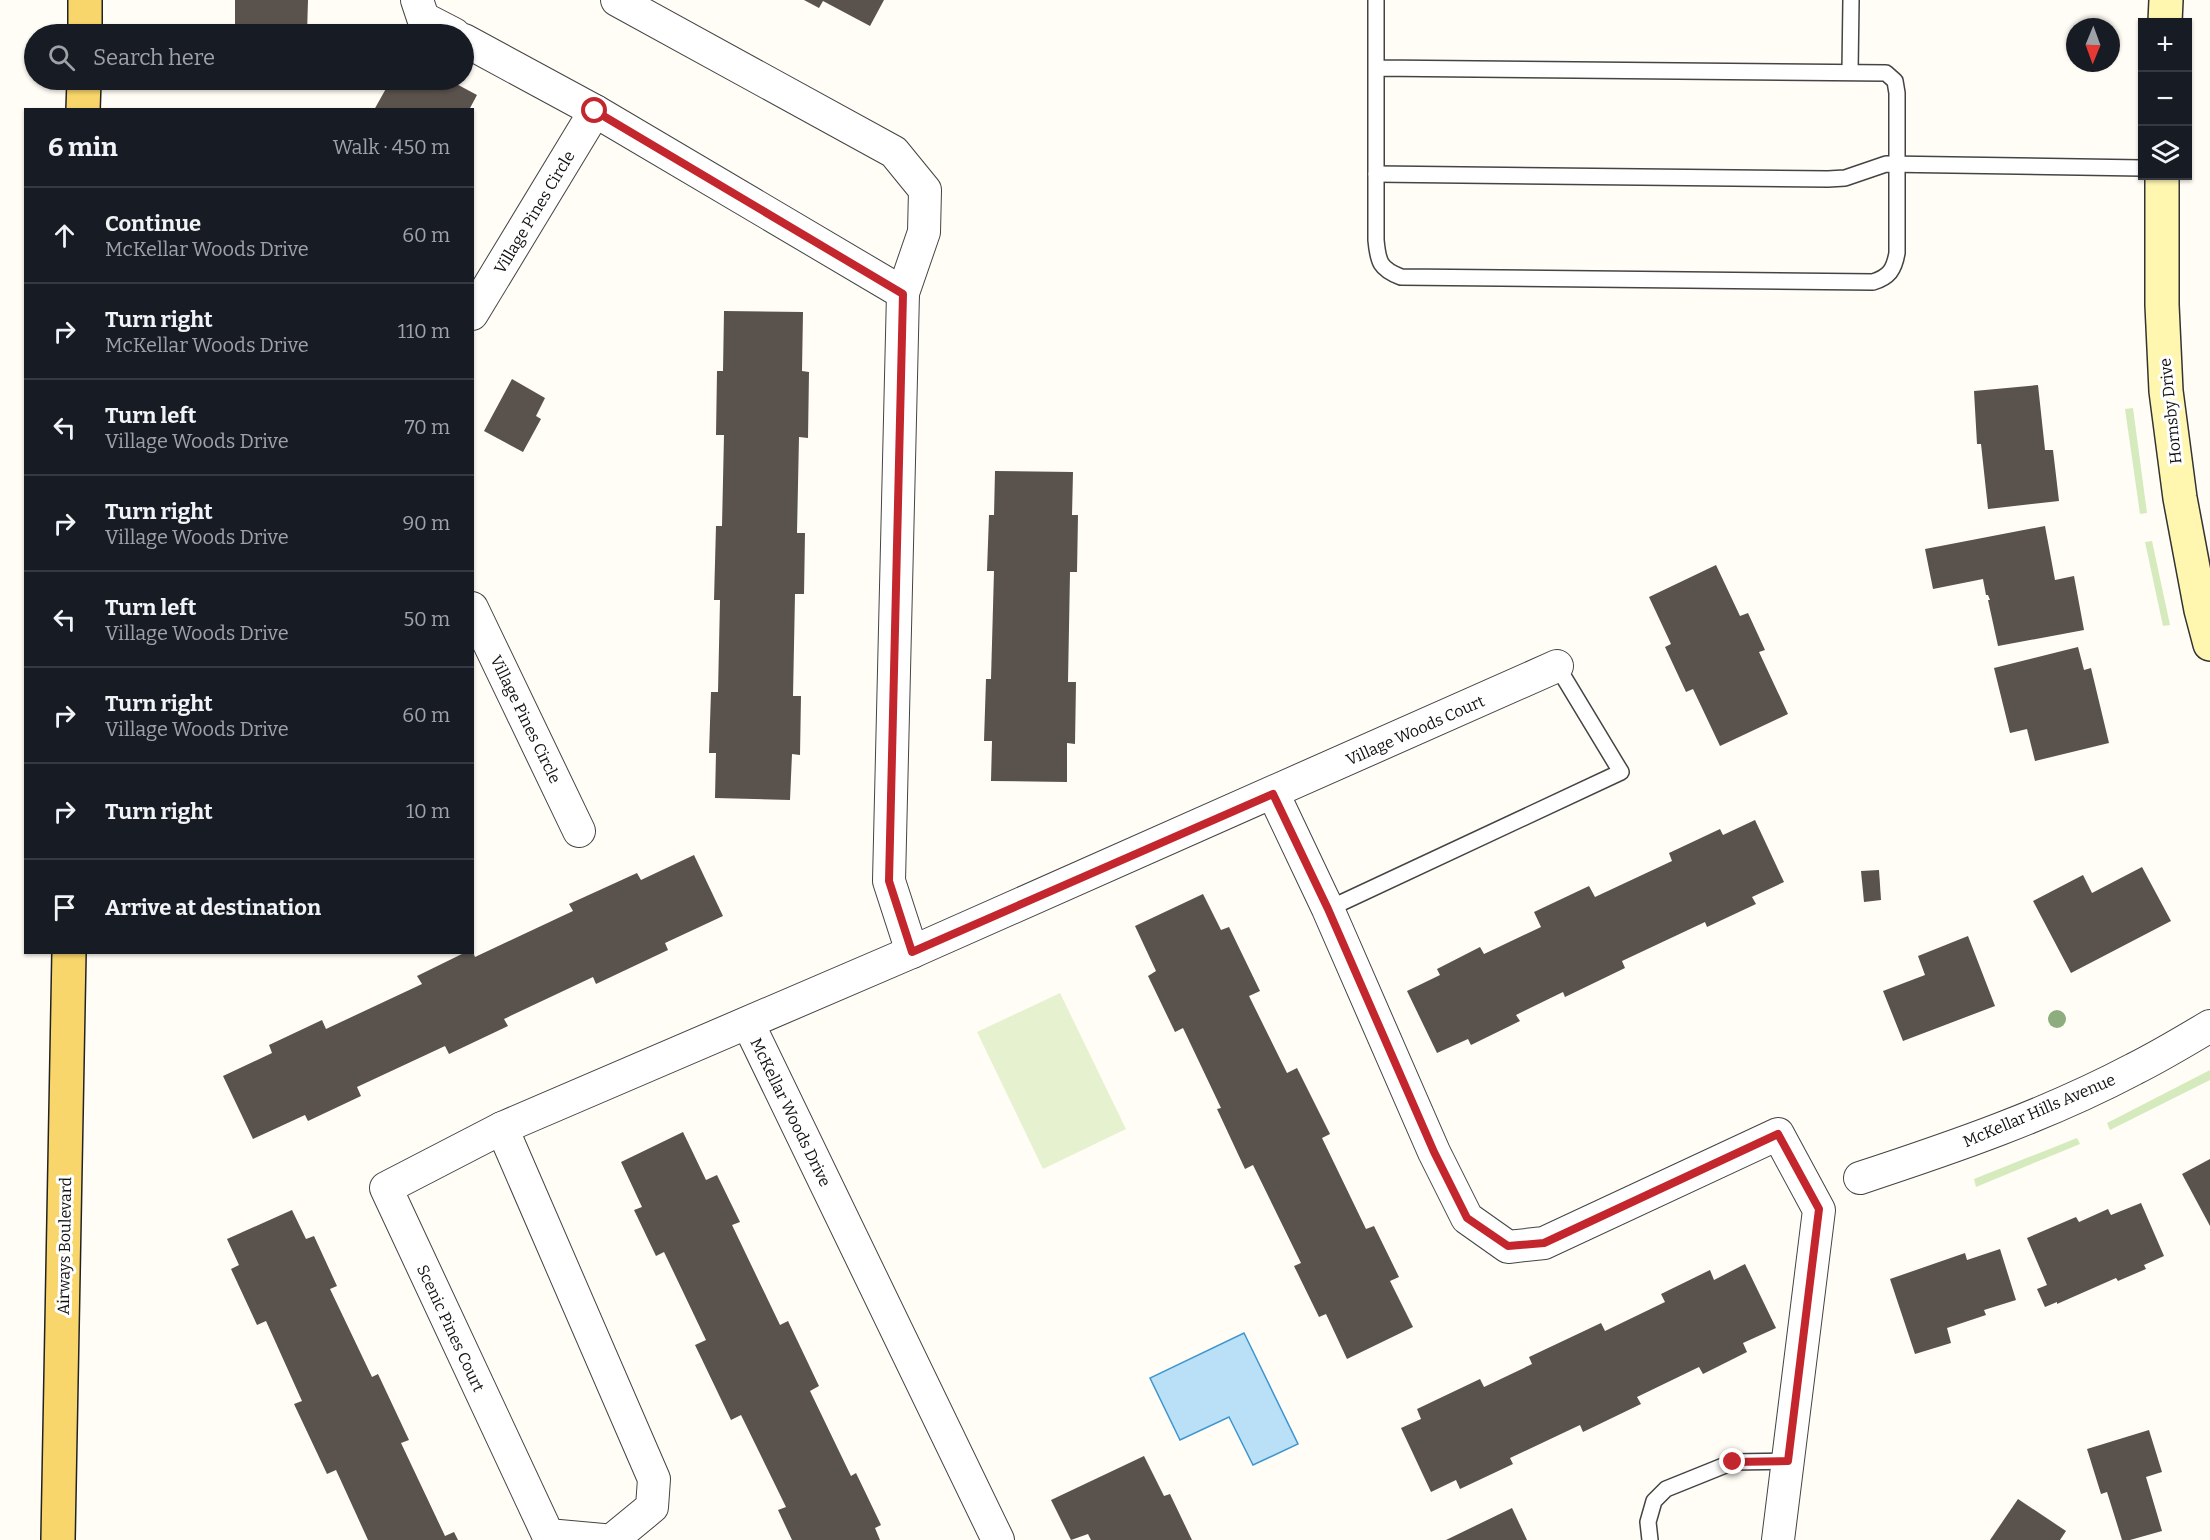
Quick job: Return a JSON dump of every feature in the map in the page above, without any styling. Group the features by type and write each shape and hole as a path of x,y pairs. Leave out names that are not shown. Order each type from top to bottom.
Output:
{"main road":[{"path":"85,0 85,24"},
{"path":"83,108 84,90"},
{"name":"Airways Boulevard","path":"58,1540 69,954"}],"street":[{"path":"417,0 423,18 435,24"},
{"path":"617,0 894,152 925,190 924,232 903,294 889,881 912,952"},
{"path":"2165,18 2166,0"},
{"path":"474,45 595,111 903,294"},
{"name":"Village Pines Circle","path":"474,311 595,111"},
{"name":"Hornsby Drive","path":"2162,180 2162,305 2166,391 2180,498 2206,609 2210,644"},
{"name":"Village Pines Circle","path":"474,612 579,831"},
{"name":"Village Woods Court","path":"912,952 1273,794 1557,666"},
{"path":"1273,794 1328,909 1434,1152 1467,1218 1508,1246 1544,1243 1778,1134 1819,1209 1778,1540"},
{"name":"McKellar Woods Drive","path":"912,952 748,1023 998,1540"},
{"name":"Scenic Pines Court","path":"603,1540 549,1535 386,1188 502,1128 748,1023"},
{"name":"McKellar Hills Avenue","path":"1860,1178 1956,1146 2053,1107 2133,1070 2210,1026"},
{"path":"502,1128 654,1479 652,1507 612,1540"}],"lane":[{"path":"1376,0 1376,68 1376,174 1377,258 1387,271 1401,277 1873,282 1885,278 1894,268 1897,253 1897,93 1895,81 1886,73 1376,68"},
{"path":"1850,71 1851,0"},
{"path":"1376,174 1828,179 1845,178 1874,166 1898,164 2138,168"},
{"path":"1328,909 1621,772 1557,666"},
{"path":"1650,1540 1648,1522 1654,1501 1666,1489 1733,1462 1788,1461"}],"green space":[{"path":"2133,408 2147,513 2140,514 2125,409"},
{"path":"2152,541 2170,625 2163,626 2145,542"},
{"path":"1060,993 1126,1129 1043,1169 977,1032"},
{"path":"2210,1070 2210,1080 2110,1130 2107,1123"},
{"path":"2077,1138 2080,1144 1976,1187 1974,1179"}],"water":[{"path":"1244,1333 1298,1444 1253,1465 1229,1417 1180,1440 1150,1378"}],"building":[{"path":"235,0 308,0 307,24 235,24"},
{"path":"804,0 884,0 870,26 823,1 819,8"},
{"path":"385,90 468,90 477,95 470,108 375,108"},
{"path":"724,311 803,312 802,371 809,372 808,438 799,437 797,533 805,533 804,594 795,594 793,696 801,696 800,755 792,754 790,800 715,798 716,753 709,753 711,692 718,692 720,600 714,600 716,526 722,526 724,435 716,435 717,371 723,371"},
{"path":"512,379 545,398 536,416 541,419 523,452 484,431"},
{"path":"2038,385 2045,450 2053,450 2059,501 1988,509 1981,444 1977,444 1974,391"},
{"path":"995,471 1073,472 1072,515 1078,515 1077,572 1070,572 1068,682 1076,682 1075,744 1067,743 1067,782 991,781 992,741 984,741 986,679 991,679 994,571 987,571 989,515 994,515"},
{"path":"2045,526 2055,580 2074,576 2084,630 1998,646 1988,600 1990,600 1986,595 1983,579 1933,589 1925,549"},
{"path":"1716,565 1740,616 1748,613 1765,650 1759,652 1788,714 1720,746 1693,689 1686,692 1665,647 1671,644 1649,597"},
{"path":"2078,647 2084,670 2091,668 2109,743 2035,761 2027,729 2010,733 1994,668"},
{"path":"1755,820 1784,882 1752,897 1756,904 1707,927 1705,922 1622,961 1625,968 1565,997 1563,992 1516,1015 1520,1021 1471,1045 1468,1039 1437,1053 1407,991 1440,975 1437,969 1480,947 1484,954 1541,927 1534,912 1589,886 1595,897 1672,861 1669,853 1720,829 1723,835"},
{"path":"694,855 723,916 665,943 668,950 596,984 593,977 504,1019 508,1026 449,1054 445,1046 357,1087 361,1096 308,1121 305,1115 253,1139 223,1076 272,1053 269,1045 322,1020 326,1029 422,984 417,976 462,954 474,954 475,957 573,911 569,904 637,873 641,880"},
{"path":"2142,867 2171,921 2071,973 2033,901 2083,875 2092,893"},
{"path":"1879,870 1881,900 1864,902 1861,871"},
{"path":"1203,894 1221,930 1229,927 1260,991 1249,996 1287,1073 1297,1068 1330,1134 1322,1138 1366,1229 1374,1226 1399,1277 1390,1281 1413,1327 1347,1359 1326,1314 1319,1317 1294,1266 1301,1263 1253,1165 1245,1169 1217,1109 1221,1108 1183,1028 1175,1032 1148,976 1156,971 1135,926"},
{"path":"1968,936 1995,1006 1903,1041 1883,991 1925,975 1918,956"},
{"path":"683,1132 706,1180 717,1175 740,1222 732,1225 780,1325 788,1321 819,1386 810,1391 851,1476 856,1473 881,1525 875,1528 880,1540 792,1540 778,1510 786,1507 741,1415 731,1420 695,1345 706,1340 664,1252 656,1256 634,1210 642,1207 621,1162"},
{"path":"2210,1159 2210,1226 2182,1174"},
{"path":"2141,1203 2164,1256 2144,1265 2146,1269 2118,1281 2116,1278 2045,1307 2037,1289 2047,1285 2027,1238 2076,1217 2079,1222 2108,1209 2111,1215"},
{"path":"292,1210 306,1239 314,1236 337,1286 330,1289 372,1377 378,1374 409,1440 401,1443 445,1536 454,1532 458,1540 368,1540 336,1470 327,1474 294,1404 302,1401 266,1321 257,1325 231,1269 239,1265 227,1239"},
{"path":"2000,1249 2016,1300 1984,1310 1986,1315 1947,1328 1951,1343 1915,1354 1890,1279 1965,1253 1967,1260"},
{"path":"1745,1264 1776,1328 1743,1343 1747,1352 1703,1374 1699,1367 1637,1397 1641,1404 1583,1432 1580,1425 1510,1458 1513,1464 1460,1489 1456,1480 1431,1492 1401,1428 1421,1419 1417,1409 1480,1379 1484,1387 1532,1364 1529,1357 1601,1323 1605,1331 1665,1302 1661,1294 1710,1270 1714,1280"},
{"path":"2149,1430 2162,1472 2146,1477 2162,1531 2122,1540 2107,1492 2101,1494 2087,1449"},
{"path":"1144,1456 1164,1496 1170,1494 1192,1540 1091,1540 1088,1534 1071,1540 1051,1500"},
{"path":"2018,1499 2066,1531 2060,1540 1990,1540"},
{"path":"1512,1508 1527,1540 1446,1540"}],"route":[{"path":"595,111 903,294 889,881 912,952 1273,794 1328,909 1434,1152 1467,1218 1508,1246 1544,1243 1778,1134 1819,1209 1788,1461 1733,1462"}]}
